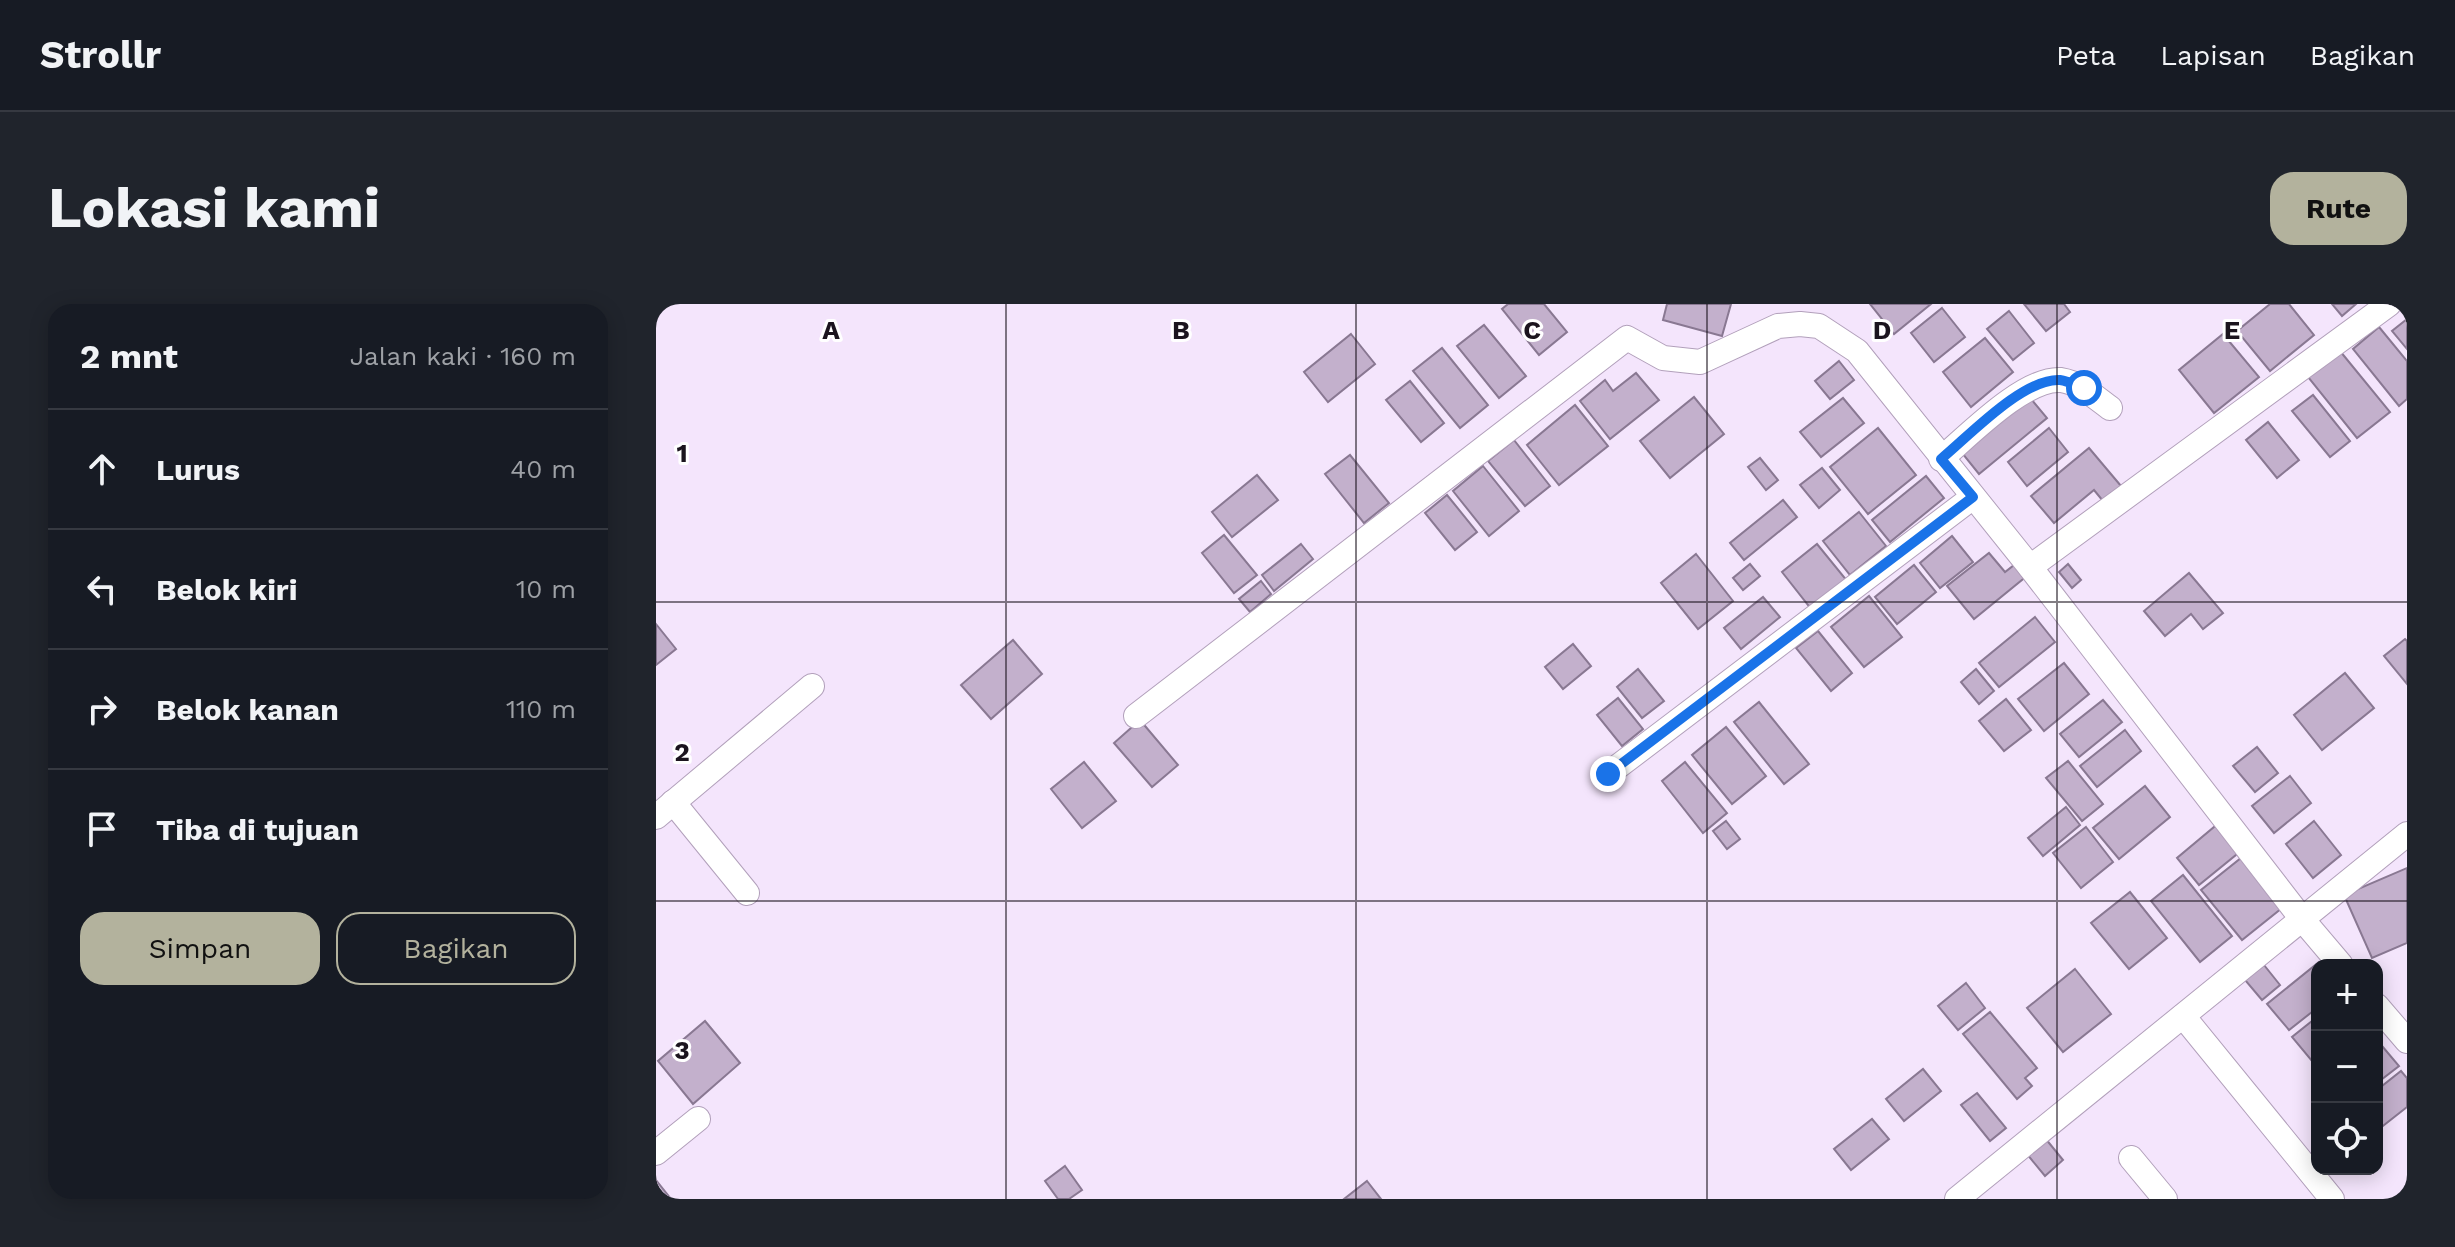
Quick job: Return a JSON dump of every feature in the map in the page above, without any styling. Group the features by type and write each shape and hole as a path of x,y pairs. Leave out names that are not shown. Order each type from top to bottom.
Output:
{"street":[{"path":"2030,567 2389,304"},
{"path":"1136,716 1627,338 1663,358 1700,362 1778,326 1819,326 1857,351 2336,959"},
{"path":"1941,459 2024,391 2043,383 2060,380 2084,388 2110,408"},
{"path":"1608,774 1973,497"},
{"path":"747,893 664,809 812,686"},
{"path":"1957,1199 2407,834"},
{"path":"2383,1013 2407,1041"},
{"path":"2183,1016 2332,1199"},
{"path":"656,1153 698,1119"},
{"path":"2131,1158 2165,1199"}],"building":[{"path":"1508,304 1544,304 1567,332 1539,355 1502,309"},
{"path":"1667,304 1731,304 1722,336 1663,320"},
{"path":"1870,304 1931,304 1894,334"},
{"path":"2024,304 2064,304 2070,312 2046,331"},
{"path":"2270,304 2289,304 2314,335 2270,371 2237,331"},
{"path":"2332,304 2356,304 2342,316"},
{"path":"1942,308 1965,337 1934,362 1911,333"},
{"path":"2009,311 2034,343 2013,360 1987,329"},
{"path":"2407,319 2407,349 2392,331"},
{"path":"1484,325 1526,376 1499,398 1457,346"},
{"path":"2379,327 2407,361 2407,399 2399,406 2353,349"},
{"path":"1351,334 1375,364 1328,402 1304,372"},
{"path":"2223,334 2259,377 2214,413 2179,370"},
{"path":"1985,338 2013,372 1971,407 1943,372"},
{"path":"1442,348 1488,405 1460,428 1413,371"},
{"path":"2340,351 2390,412 2357,438 2308,377"},
{"path":"1839,361 1854,380 1830,399 1815,381"},
{"path":"1636,373 1659,400 1610,439 1580,401 1605,380 1613,391"},
{"path":"1410,381 1444,423 1421,442 1386,400"},
{"path":"2026,393 2047,418 1979,474 1958,448"},
{"path":"2313,395 2350,441 2330,457 2292,411"},
{"path":"1694,397 1724,434 1670,478 1640,441"},
{"path":"1843,398 1864,423 1821,457 1800,432"},
{"path":"1575,405 1608,446 1559,485 1527,445"},
{"path":"2268,422 2299,460 2277,478 2246,440"},
{"path":"1878,428 1916,475 1868,514 1830,467"},
{"path":"2049,428 2068,452 2027,486 2008,462"},
{"path":"1514,440 1550,486 1525,506 1488,461"},
{"path":"2089,448 2121,486 2103,501 2094,490 2054,523 2031,496"},
{"path":"1350,455 1389,503 1364,523 1325,474"},
{"path":"1760,458 1778,480 1766,490 1748,467"},
{"path":"1483,466 1519,511 1489,536 1453,491"},
{"path":"1822,468 1840,490 1819,508 1800,485"},
{"path":"1257,475 1278,500 1232,537 1212,512"},
{"path":"1926,476 1944,498 1890,542 1872,520"},
{"path":"1447,495 1477,532 1455,550 1425,513"},
{"path":"1783,500 1797,517 1744,560 1730,543"},
{"path":"1859,512 1886,546 1850,575 1823,541"},
{"path":"1224,535 1257,575 1234,593 1202,553"},
{"path":"1952,536 1973,562 1940,588 1920,563"},
{"path":"1301,544 1313,559 1274,591 1262,575"},
{"path":"1817,544 1848,582 1812,610 1782,572"},
{"path":"1989,553 2005,572 2018,562 2028,575 1974,619 1947,586"},
{"path":"1696,554 1733,601 1698,629 1661,583"},
{"path":"1750,564 1760,576 1743,590 1733,578"},
{"path":"2068,564 2081,580 2072,588 2059,572"},
{"path":"1914,565 1936,592 1897,624 1875,597"},
{"path":"2189,573 2223,613 2203,629 2191,614 2165,636 2144,611"},
{"path":"1261,581 1271,594 1250,612 1239,599"},
{"path":"1869,596 1902,637 1864,667 1831,627"},
{"path":"1763,597 1780,617 1741,649 1724,628"},
{"path":"2035,617 2055,642 1999,687 1979,663"},
{"path":"656,624 676,649 656,665"},
{"path":"1818,631 1852,673 1831,691 1796,648"},
{"path":"2405,639 2407,641 2407,684 2384,656"},
{"path":"1013,640 1042,674 991,719 961,685"},
{"path":"1573,644 1591,666 1563,689 1545,667"},
{"path":"2064,663 2089,694 2044,731 2018,699"},
{"path":"1638,669 1664,701 1642,718 1617,687"},
{"path":"1976,669 1994,691 1979,704 1961,682"},
{"path":"2345,673 2374,708 2322,750 2294,715"},
{"path":"1618,698 1643,729 1622,746 1597,715"},
{"path":"2006,699 2031,730 2004,751 1979,721"},
{"path":"2103,700 2122,722 2079,757 2060,734"},
{"path":"1759,702 1809,764 1784,784 1734,722"},
{"path":"1140,720 1178,765 1152,787 1114,743"},
{"path":"1726,727 1766,776 1732,804 1692,755"},
{"path":"2125,730 2141,751 2097,787 2080,766"},
{"path":"2257,747 2278,773 2255,792 2233,766"},
{"path":"2068,761 2103,804 2082,821 2046,778"},
{"path":"1084,762 1116,801 1082,828 1051,789"},
{"path":"1685,762 1727,813 1703,833 1662,781"},
{"path":"2290,776 2311,803 2274,833 2252,806"},
{"path":"2145,786 2170,817 2119,859 2093,828"},
{"path":"2066,807 2080,825 2043,856 2028,838"},
{"path":"1726,821 1740,839 1727,849 1713,831"},
{"path":"2314,821 2341,855 2313,878 2286,844"},
{"path":"2220,822 2242,850 2199,885 2177,858"},
{"path":"2086,827 2113,862 2081,888 2053,853"},
{"path":"2246,854 2287,904 2242,940 2201,890"},
{"path":"2407,868 2407,943 2372,958 2344,895"},
{"path":"2183,875 2232,936 2200,962 2151,901"},
{"path":"2130,892 2167,938 2129,969 2091,923"},
{"path":"2264,965 2280,985 2262,1000 2245,980"},
{"path":"2311,968 2311,1013 2289,1030 2267,1004"},
{"path":"2075,969 2111,1014 2063,1052 2027,1008"},
{"path":"1966,983 1985,1008 1958,1030 1938,1006"},
{"path":"1990,1012 2037,1068 2025,1078 2032,1086 2017,1099 1963,1034"},
{"path":"705,1021 740,1063 693,1104 658,1061"},
{"path":"2311,1022 2311,1060 2292,1037"},
{"path":"2383,1047 2399,1066 2383,1078"},
{"path":"1923,1069 1941,1091 1904,1121 1886,1099"},
{"path":"2401,1071 2407,1078 2407,1107 2383,1126 2383,1103 2383,1085"},
{"path":"1977,1093 2006,1128 1990,1141 1961,1105"},
{"path":"1872,1119 1889,1139 1851,1170 1834,1149"},
{"path":"2045,1138 2063,1160 2045,1176 2026,1153"},
{"path":"1065,1166 1082,1190 1069,1199 1058,1199 1045,1181"},
{"path":"656,1180 671,1199 656,1199"},
{"path":"1367,1181 1381,1199 1344,1199"}],"route":[{"path":"1608,774 1973,497 1941,459 2024,391 2060,380 2084,388"}]}
